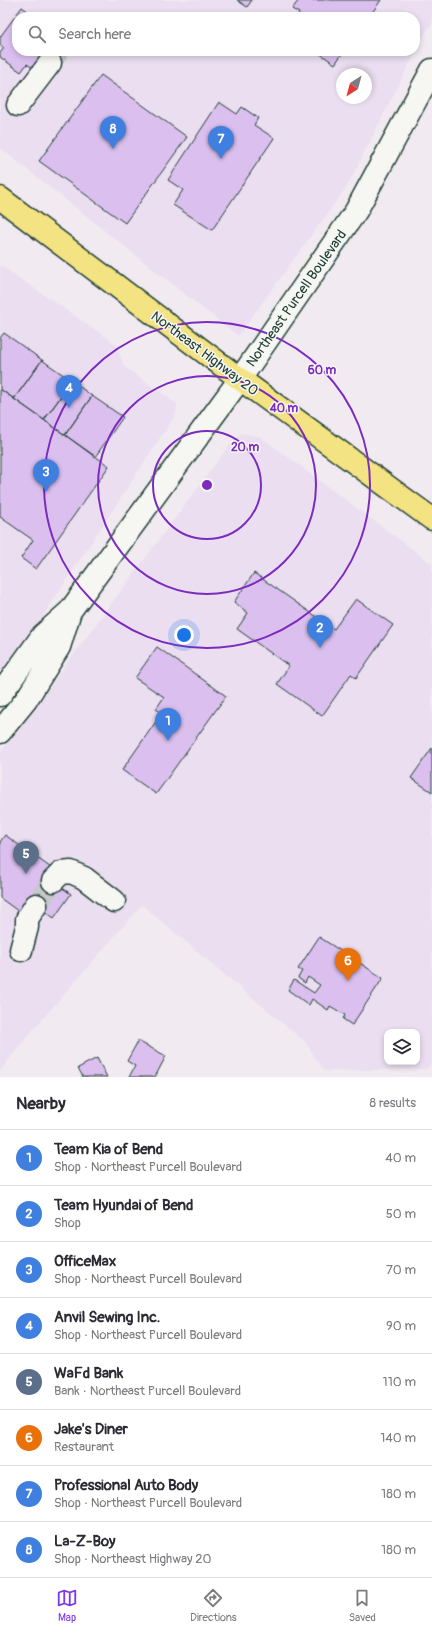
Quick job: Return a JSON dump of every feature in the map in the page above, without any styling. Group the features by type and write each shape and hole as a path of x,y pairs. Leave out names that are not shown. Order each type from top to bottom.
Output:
{"main road":[{"name":"Northeast Highway 20","path":"0,198 240,379 432,519"}],"street":[{"path":"18,105 50,63"},
{"name":"Northeast Purcell Boulevard","path":"0,696 43,635 70,611 240,379 356,211 432,70"},
{"name":"Northeast Purcell Boulevard","path":"4,724 26,700 59,647 70,611"},
{"path":"0,696 4,724"},
{"path":"63,881 84,878 114,901"},
{"path":"21,950 27,927 38,925 42,909"}],"shaded area":[{"path":"0,0 432,0 432,24 420,43 420,12 12,12 12,56 413,56 348,185 238,336 0,148"},
{"path":"0,265 116,344 124,366 177,404 176,414 0,681"},
{"path":"241,433 261,437 432,564 432,1062 426,1069 324,1071 306,1043 142,905 25,1039 0,1071 0,753 228,447"}],"building":[{"path":"237,0 252,0 247,7"},
{"path":"299,0 381,0 373,12 297,12 292,9"},
{"path":"22,7 29,12 18,12"},
{"path":"12,21 12,56 64,56 56,67 37,71 27,64 21,72 0,57 0,53 4,48 0,45 0,37"},
{"path":"323,56 341,56 335,64"},
{"path":"101,75 187,137 125,223 39,161"},
{"path":"219,102 237,114 242,107 258,118 254,125 274,138 212,230 173,205 183,190 168,180"},
{"path":"4,333 42,360 14,399 0,389 0,338"},
{"path":"42,360 72,381 44,420 14,399"},
{"path":"72,381 92,396 65,435 44,420"},
{"path":"0,389 109,466 36,569 21,558 33,540 0,517"},
{"path":"92,396 123,417 95,457 65,435"},
{"path":"254,573 334,629 356,599 393,625 356,678 351,674 322,716 277,684 289,666 237,629 248,613 234,602"},
{"path":"157,647 226,696 156,794 122,770 162,713 156,709 164,697 135,678"},
{"path":"432,748 432,792 411,778"},
{"path":"5,835 54,870 48,878 71,894 54,918 31,901 22,914 0,898 0,842"},
{"path":"319,937 383,978 352,1025 343,1019 345,1015 330,1006 328,1010 312,999 309,1005 288,990 294,980 314,993 320,985 308,977 305,983 298,978 302,971 298,969"},
{"path":"138,1041 166,1056 155,1077 129,1077 135,1066 127,1061"},
{"path":"97,1058 107,1077 83,1077 78,1068"}],"tunnel":[{"path":"50,63 55,56"},
{"path":"36,905 53,881"}],"place":[{"name":"La-Z-Boy","path":"113,149"},
{"name":"Professional Auto Body","path":"221,159"},
{"name":"Anvil Sewing Inc.","path":"69,408"},
{"name":"OfficeMax","path":"46,492"},
{"name":"Team Hyundai of Bend","path":"320,648"},
{"name":"Team Kia of Bend","path":"168,741"},
{"name":"WaFd Bank","path":"26,874"},
{"name":"Jake's Diner","path":"348,981"}]}
